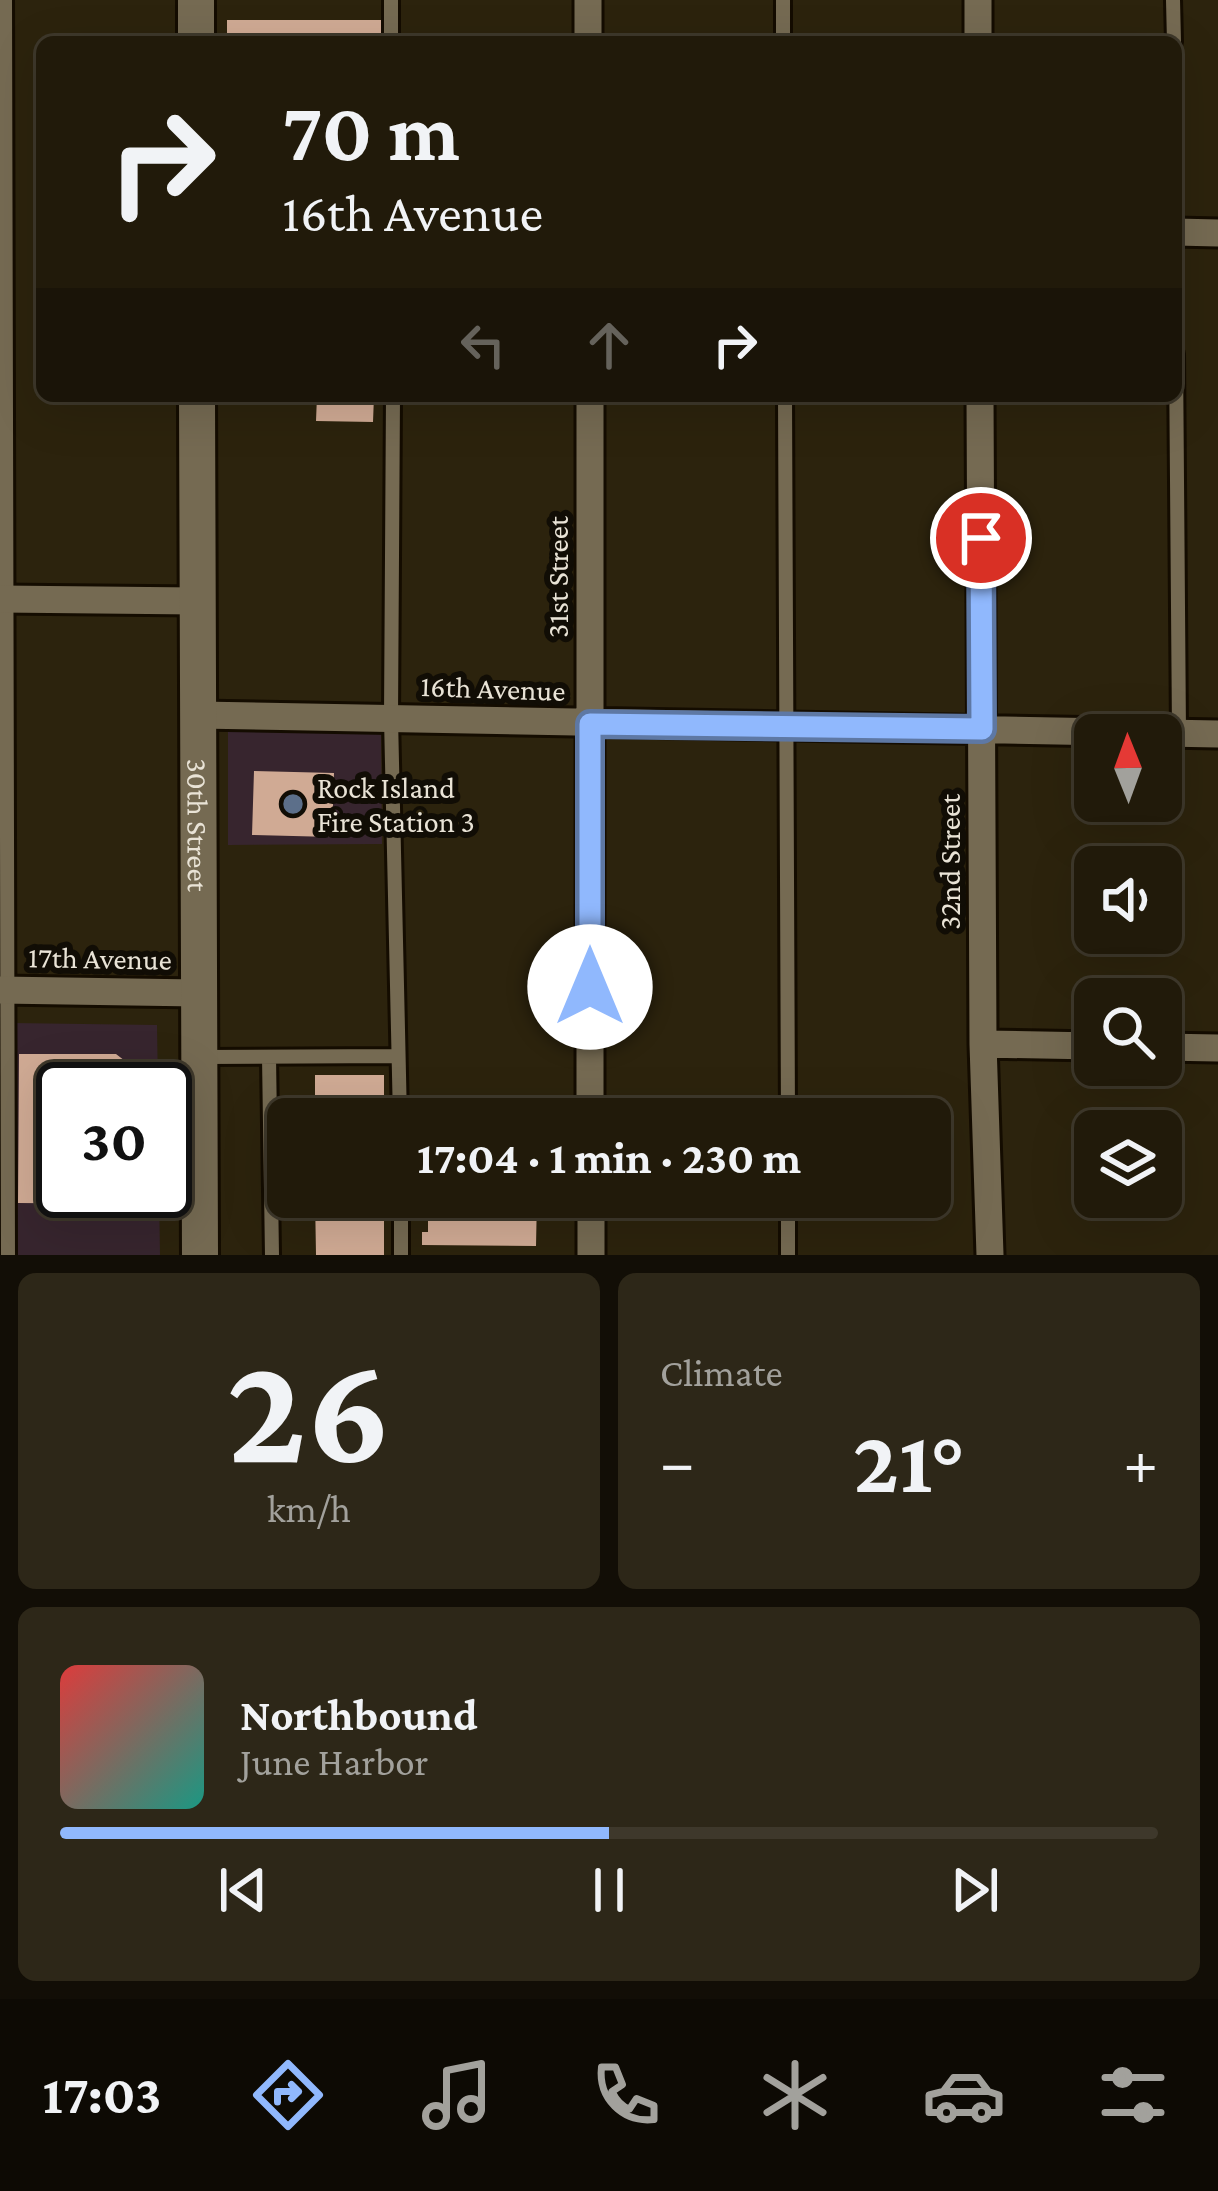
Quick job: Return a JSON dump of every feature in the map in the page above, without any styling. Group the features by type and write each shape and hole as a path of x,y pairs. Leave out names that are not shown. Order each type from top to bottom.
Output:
{"street":[{"path":"196,0 196,36"},
{"path":"587,0 588,36"},
{"path":"978,0 978,36"},
{"path":"1182,232 1218,233"},
{"name":"30th Street","path":"197,402 200,1255"},
{"name":"31st Street","path":"590,402 590,1098"},
{"name":"32nd Street","path":"980,402 983,1044 990,1255"},
{"path":"4,599 197,601"},
{"name":"16th Avenue","path":"199,715 1074,731"},
{"name":"16th Avenue","path":"1182,734 1218,734"},
{"name":"17th Avenue","path":"3,990 198,993"},
{"path":"983,1044 1074,1046"},
{"path":"1182,1047 1218,1048"},
{"path":"591,1218 591,1255"}],"lane":[{"path":"5,0 3,990 8,1255"},
{"path":"391,0 392,36"},
{"path":"783,0 783,36"},
{"path":"1173,0 1174,36"},
{"path":"393,402 391,718 399,1098"},
{"path":"785,402 788,1098"},
{"path":"1176,402 1179,714"},
{"path":"198,1057 397,1056"},
{"path":"269,1057 272,1255"},
{"path":"401,1218 401,1255"},
{"path":"788,1218 788,1255"}],"shaded area":[{"path":"381,731 382,844 228,845 228,732"},
{"path":"12,1023 157,1025 158,1062 36,1062 36,1218 159,1218 160,1255 0,1255 0,1072 13,1070"}],"building":[{"path":"227,20 385,20 385,36 227,36"},
{"path":"317,402 374,402 373,422 316,421"},
{"name":"Rock Island Fire Station 3","path":"254,771 334,773 332,837 252,835"},
{"path":"19,1054 116,1054 126,1062 36,1062 36,1203 18,1203"},
{"path":"315,1075 384,1075 384,1098 315,1098"},
{"path":"315,1218 384,1218 384,1255 316,1255"},
{"path":"428,1218 537,1218 536,1246 422,1245 422,1232 428,1232"}],"place":[{"name":"Rock Island Fire Station 3","path":"293,804"}],"route":[{"path":"590,987 590,724 982,729 981,538"}]}
